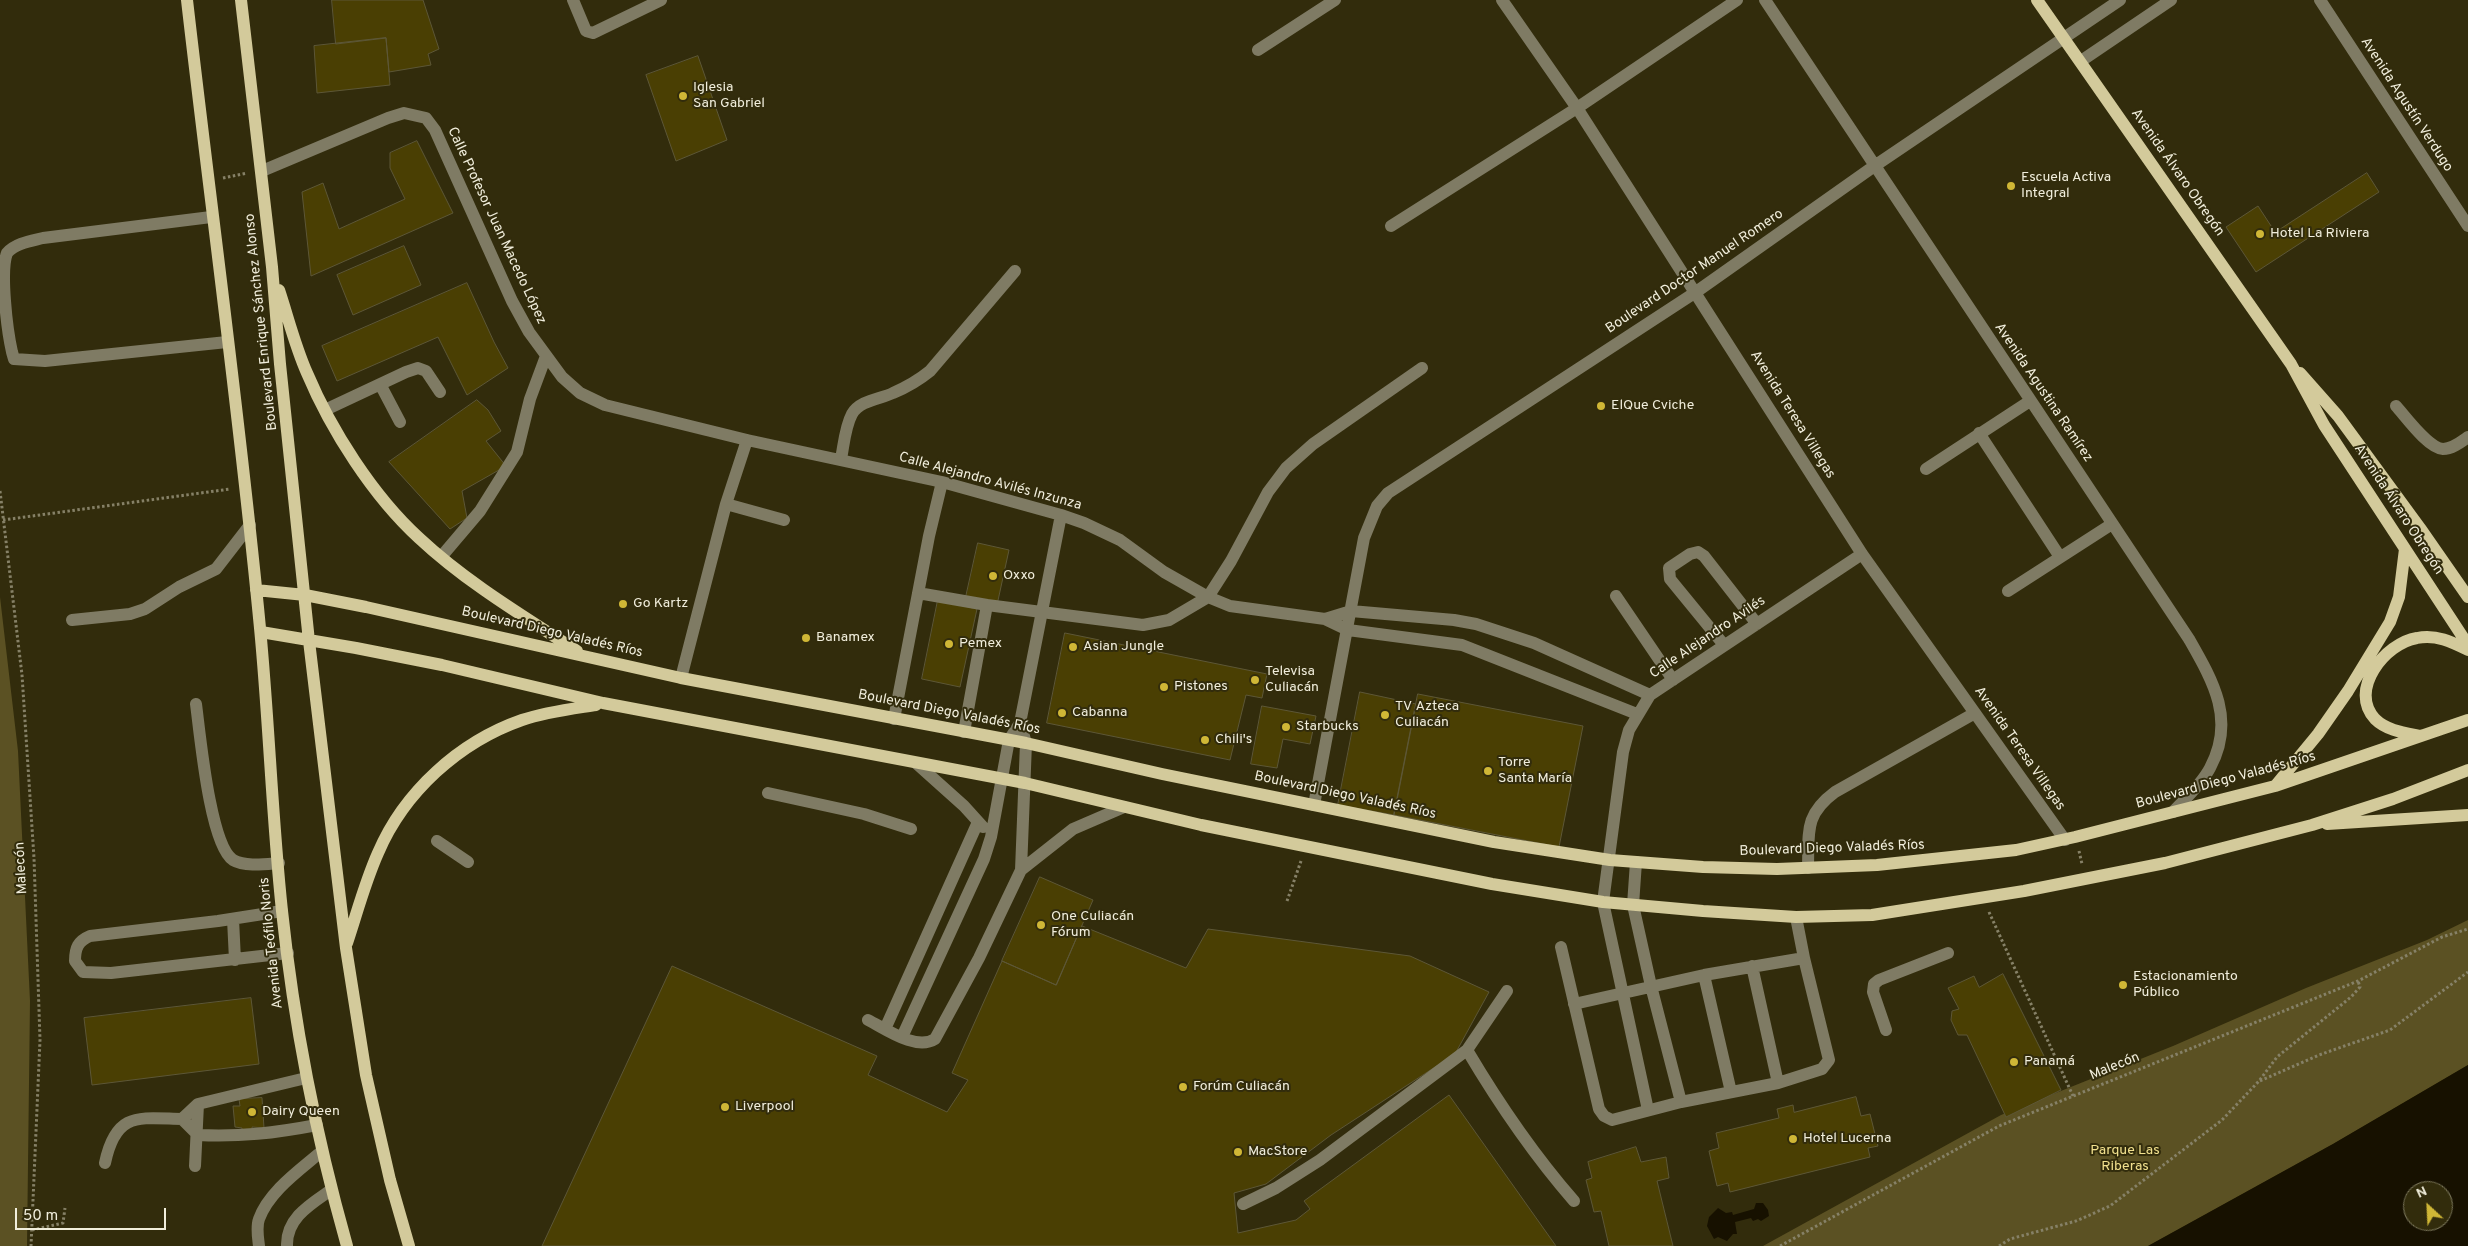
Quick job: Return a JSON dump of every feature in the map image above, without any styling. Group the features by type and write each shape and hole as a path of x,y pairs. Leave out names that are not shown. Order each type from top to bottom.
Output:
{"main road":[{"path":"187,0 250,525 261,632 442,665 604,704 1001,778 1305,847 1492,884 1604,902 1796,917 1894,913 2087,880 2237,845 2312,825 2393,799 2468,770"},
{"name":"Boulevard Enrique Sánchez Alonso","path":"241,0 262,170 309,641"},
{"name":"Avenida Álvaro Obregón","path":"2037,0 2291,364 2324,425 2468,645"},
{"path":"272,267 307,373 325,410 364,472 389,507 419,538 441,557 489,592 583,655"},
{"name":"Avenida Álvaro Obregón","path":"2291,364 2338,416 2468,597"},
{"path":"2275,786 2333,712 2390,622 2399,597 2405,549"},
{"name":"Boulevard Diego Valadés Ríos","path":"256,590 305,595 680,678 1026,743 1162,774 1494,842 1610,860 1703,867 1808,868 1941,859 2016,850 2275,786 2468,720"},
{"name":"Avenida Teófilo Noris","path":"261,632 282,911 292,995 306,1078 331,1190 347,1246"},
{"path":"2424,736 2396,731 2376,719 2370,711 2366,702 2366,693 2377,664 2399,644 2416,638 2439,637 2468,650"},
{"path":"309,641 346,948 366,1075 390,1180 409,1246"},
{"path":"346,948 378,852 395,819 419,789 449,759 488,735 521,721 549,713 604,704"},
{"path":"2312,825 2383,822 2468,815"}],"street":[{"path":"573,0 586,31 593,33 661,0"},
{"path":"1258,50 1335,0"},
{"name":"Avenida Teresa Villegas","path":"1502,0 1577,108 1862,554 1975,713 2070,838"},
{"path":"1391,226 1577,108 1737,0"},
{"name":"Avenida Agustina Ramírez","path":"1765,0 1873,167 2189,639 2212,679 2217,694 2221,724 2215,756 2210,770 2173,812"},
{"name":"Boulevard Doctor Manuel Romero","path":"1314,805 1364,538 1370,519 1377,506 1388,493 1696,292 1873,167 2063,38 2104,4 2120,0"},
{"path":"2081,61 2171,0"},
{"name":"Avenida Agustín Verdugo","path":"2320,0 2468,226"},
{"name":"Calle Profesor Juan Macedo López","path":"262,170 388,118 404,113 426,118 435,130 512,301 529,332 562,377 580,392 606,406 748,440"},
{"path":"212,217 43,238 16,246 8,252 4,259 1,281 2,302 14,359 19,360 45,362 227,342"},
{"path":"841,459 848,425 853,412 862,404 920,380 1015,271"},
{"path":"441,557 480,511 517,452 530,399 546,356"},
{"path":"325,410 406,372 422,368 430,376 440,392"},
{"path":"918,594 1143,625 1169,620 1208,597 1231,561 1268,492 1286,468 1313,444 1422,368"},
{"path":"380,384 400,422"},
{"path":"1926,468 2030,401"},
{"path":"2396,406 2432,445 2443,449 2454,446 2468,437"},
{"path":"1979,433 2060,558"},
{"path":"680,678 726,504 748,440"},
{"name":"Calle Alejandro Avilés Inzunza","path":"748,440 942,482 1061,515 1084,523 1120,540 1164,572 1208,597 1230,606 1325,619 1348,630 1462,645 1637,714"},
{"path":"894,718 928,536 942,482"},
{"path":"726,504 784,520"},
{"path":"902,1037 984,859 1009,740 1020,723 1061,515"},
{"path":"2008,591 2112,524"},
{"path":"72,620 116,616 146,609 179,587 216,569 250,525"},
{"path":"1724,646 1670,579 1669,568 1690,554 1698,552 1704,556 1757,624"},
{"name":"Calle Alejandro Avilés","path":"1648,1110 1604,902 1623,752 1629,730 1650,695 1862,554"},
{"path":"1616,596 1673,680"},
{"path":"964,732 987,605"},
{"name":"Calle Alejandro Avilés Inzunza","path":"1325,619 1351,611 1454,620 1476,624 1534,643 1650,695"},
{"path":"196,704 212,810 221,844 230,858 236,862 279,863"},
{"path":"1808,868 1809,830 1812,815 1820,803 1835,792 1975,713"},
{"path":"868,1020 902,1037 925,1043 936,1039 979,958 1021,870 1026,743 1020,723"},
{"path":"916,763 964,806 990,837"},
{"path":"768,793 864,814 911,829"},
{"path":"1021,870 1072,829 1124,806"},
{"path":"885,1028 978,822"},
{"path":"437,841 468,862"},
{"path":"1636,862 1633,905 1651,986 1681,1102"},
{"path":"282,911 233,919 90,936 83,939 76,947 75,961 83,972 90,974 288,953"},
{"path":"1561,947 1599,1109 1604,1116 1612,1120 1681,1102 1778,1083 1822,1070 1829,1060 1796,917"},
{"path":"233,919 235,960"},
{"path":"933,921 951,929"},
{"path":"1886,1030 1873,992 1874,984 1878,980 1948,953"},
{"path":"1574,1004 1704,975 1804,958"},
{"path":"1752,966 1778,1083"},
{"path":"1704,975 1731,1092"},
{"path":"1243,1204 1276,1188 1320,1160 1467,1050 1507,991"},
{"path":"1467,1050 1500,1106 1527,1145 1574,1201"},
{"path":"182,1119 198,1104 306,1078"},
{"path":"195,1166 198,1104"},
{"path":"105,1163 108,1148 118,1130 133,1120 145,1117 182,1119 198,1134 252,1136 317,1125"},
{"path":"260,1246 258,1220 264,1208 295,1174 322,1151"},
{"path":"287,1246 290,1227 296,1218 331,1190"}],"path":[{"path":"208,181 262,170"},
{"path":"3,520 245,486"},
{"name":"Malecón","path":"0,491 22,675 34,858 40,1040 31,1246"},
{"path":"2070,838 2087,880"},
{"path":"1983,898 2072,1096"},
{"name":"Malecón","path":"1780,1246 1999,1126 2358,980 2442,937 2468,929"},
{"path":"2259,1081 2319,1055 2390,1030 2468,972"},
{"path":"1999,1246 2010,1239 2076,1221 2110,1206 2222,1120 2259,1081 2277,1057 2351,997 2360,987 2358,980"},
{"path":"32,1230 63,1223 64,1208"}],"green space":[{"path":"0,597 18,751 30,1001 27,1246 0,1246"},
{"name":"Parque Las Riberas","path":"2468,920 2468,1065 2333,1144 2148,1246 1763,1246 2001,1115 2173,1046 2306,988 2427,940"}],"shaded area":[{"path":"2468,1065 2468,1246 2148,1246 2333,1144"},
{"path":"1756,1203 1763,1203 1768,1210 1769,1216 1761,1221 1758,1219 1753,1221 1751,1218 1735,1222 1737,1234 1733,1234 1727,1241 1718,1237 1714,1239 1707,1226 1709,1217 1718,1208 1726,1213 1732,1212 1733,1215 1754,1209"}],"building":[{"path":"332,0 423,0 439,49 428,54 431,65 389,72 386,38 336,44"},
{"path":"386,38 390,85 317,93 314,46"},
{"path":"698,56 727,140 676,161 646,75"},
{"path":"417,141 453,213 311,276 302,192 323,183 339,229 405,199 390,168 390,153"},
{"path":"2367,173 2379,192 2256,272 2226,227 2258,206 2275,232"},
{"path":"404,246 421,285 353,315 337,275"},
{"path":"467,283 508,368 467,395 438,337 337,381 322,346"},
{"path":"477,400 488,410 501,431 486,441 506,466 462,491 467,518 450,529 389,462"},
{"path":"978,543 1009,550 997,605 966,597"},
{"name":"Pemex","path":"938,600 977,609 960,687 922,679"},
{"path":"1065,633 1267,674 1262,698 1246,695 1230,760 1047,723"},
{"path":"1360,692 1416,704 1394,815 1338,805"},
{"name":"Torre Santa María","path":"1418,694 1583,726 1559,847 1394,815"},
{"name":"Starbucks","path":"1262,706 1316,716 1310,744 1283,739 1277,768 1251,764"},
{"path":"1040,877 1093,900 1056,985 1002,961"},
{"name":"Forúm Culiacán","path":"1082,926 1186,968 1208,929 1410,956 1489,992 1455,1054 1331,1135 1266,1184 1234,1193 1238,1233 1296,1220 1310,1209 1304,1201 1449,1095 1556,1246 542,1246 672,966 877,1056 868,1075 947,1112 968,1080 952,1073 1002,961 1056,985"},
{"name":"Panamá","path":"2003,974 2061,1090 2006,1117 1967,1035 1958,1035 1951,1020 1952,1011 1959,1009 1948,988 1974,976 1979,987"},
{"path":"251,998 259,1064 92,1085 84,1018"},
{"path":"1856,1097 1861,1116 1870,1114 1878,1146 1868,1148 1870,1157 1730,1192 1728,1183 1717,1186 1709,1151 1719,1148 1716,1133 1779,1118 1777,1109 1793,1105 1794,1112"},
{"path":"262,1098 264,1128 252,1127 253,1134 242,1134 242,1128 235,1127 233,1106 240,1106 239,1099"},
{"path":"1636,1147 1641,1162 1666,1157 1669,1178 1657,1181 1673,1246 1609,1246 1601,1211 1594,1212 1586,1180 1592,1178 1588,1162"}],"place":[{"name":"Iglesia San Gabriel","path":"683,96"},
{"name":"Escuela Activa Integral","path":"2011,186"},
{"name":"Hotel La Riviera","path":"2260,234"},
{"name":"ElQue Cviche","path":"1601,406"},
{"name":"Oxxo","path":"993,576"},
{"name":"Go Kartz","path":"623,604"},
{"name":"Banamex","path":"806,638"},
{"name":"Pemex","path":"949,644"},
{"name":"Asian Jungle","path":"1073,647"},
{"name":"Televisa Culiacán","path":"1255,680"},
{"name":"Pistones","path":"1164,687"},
{"name":"Cabanna","path":"1062,713"},
{"name":"TV Azteca Culiacán","path":"1385,715"},
{"name":"Starbucks","path":"1286,727"},
{"name":"Chili's","path":"1205,740"},
{"name":"Torre Santa María","path":"1488,771"},
{"name":"One Culiacán Fórum","path":"1041,925"},
{"name":"Estacionamiento Público","path":"2123,985"},
{"name":"Panamá","path":"2014,1062"},
{"name":"Forúm Culiacán","path":"1183,1087"},
{"name":"Liverpool","path":"725,1107"},
{"name":"Dairy Queen","path":"252,1112"},
{"name":"Hotel Lucerna","path":"1793,1139"},
{"name":"MacStore","path":"1238,1152"}]}
